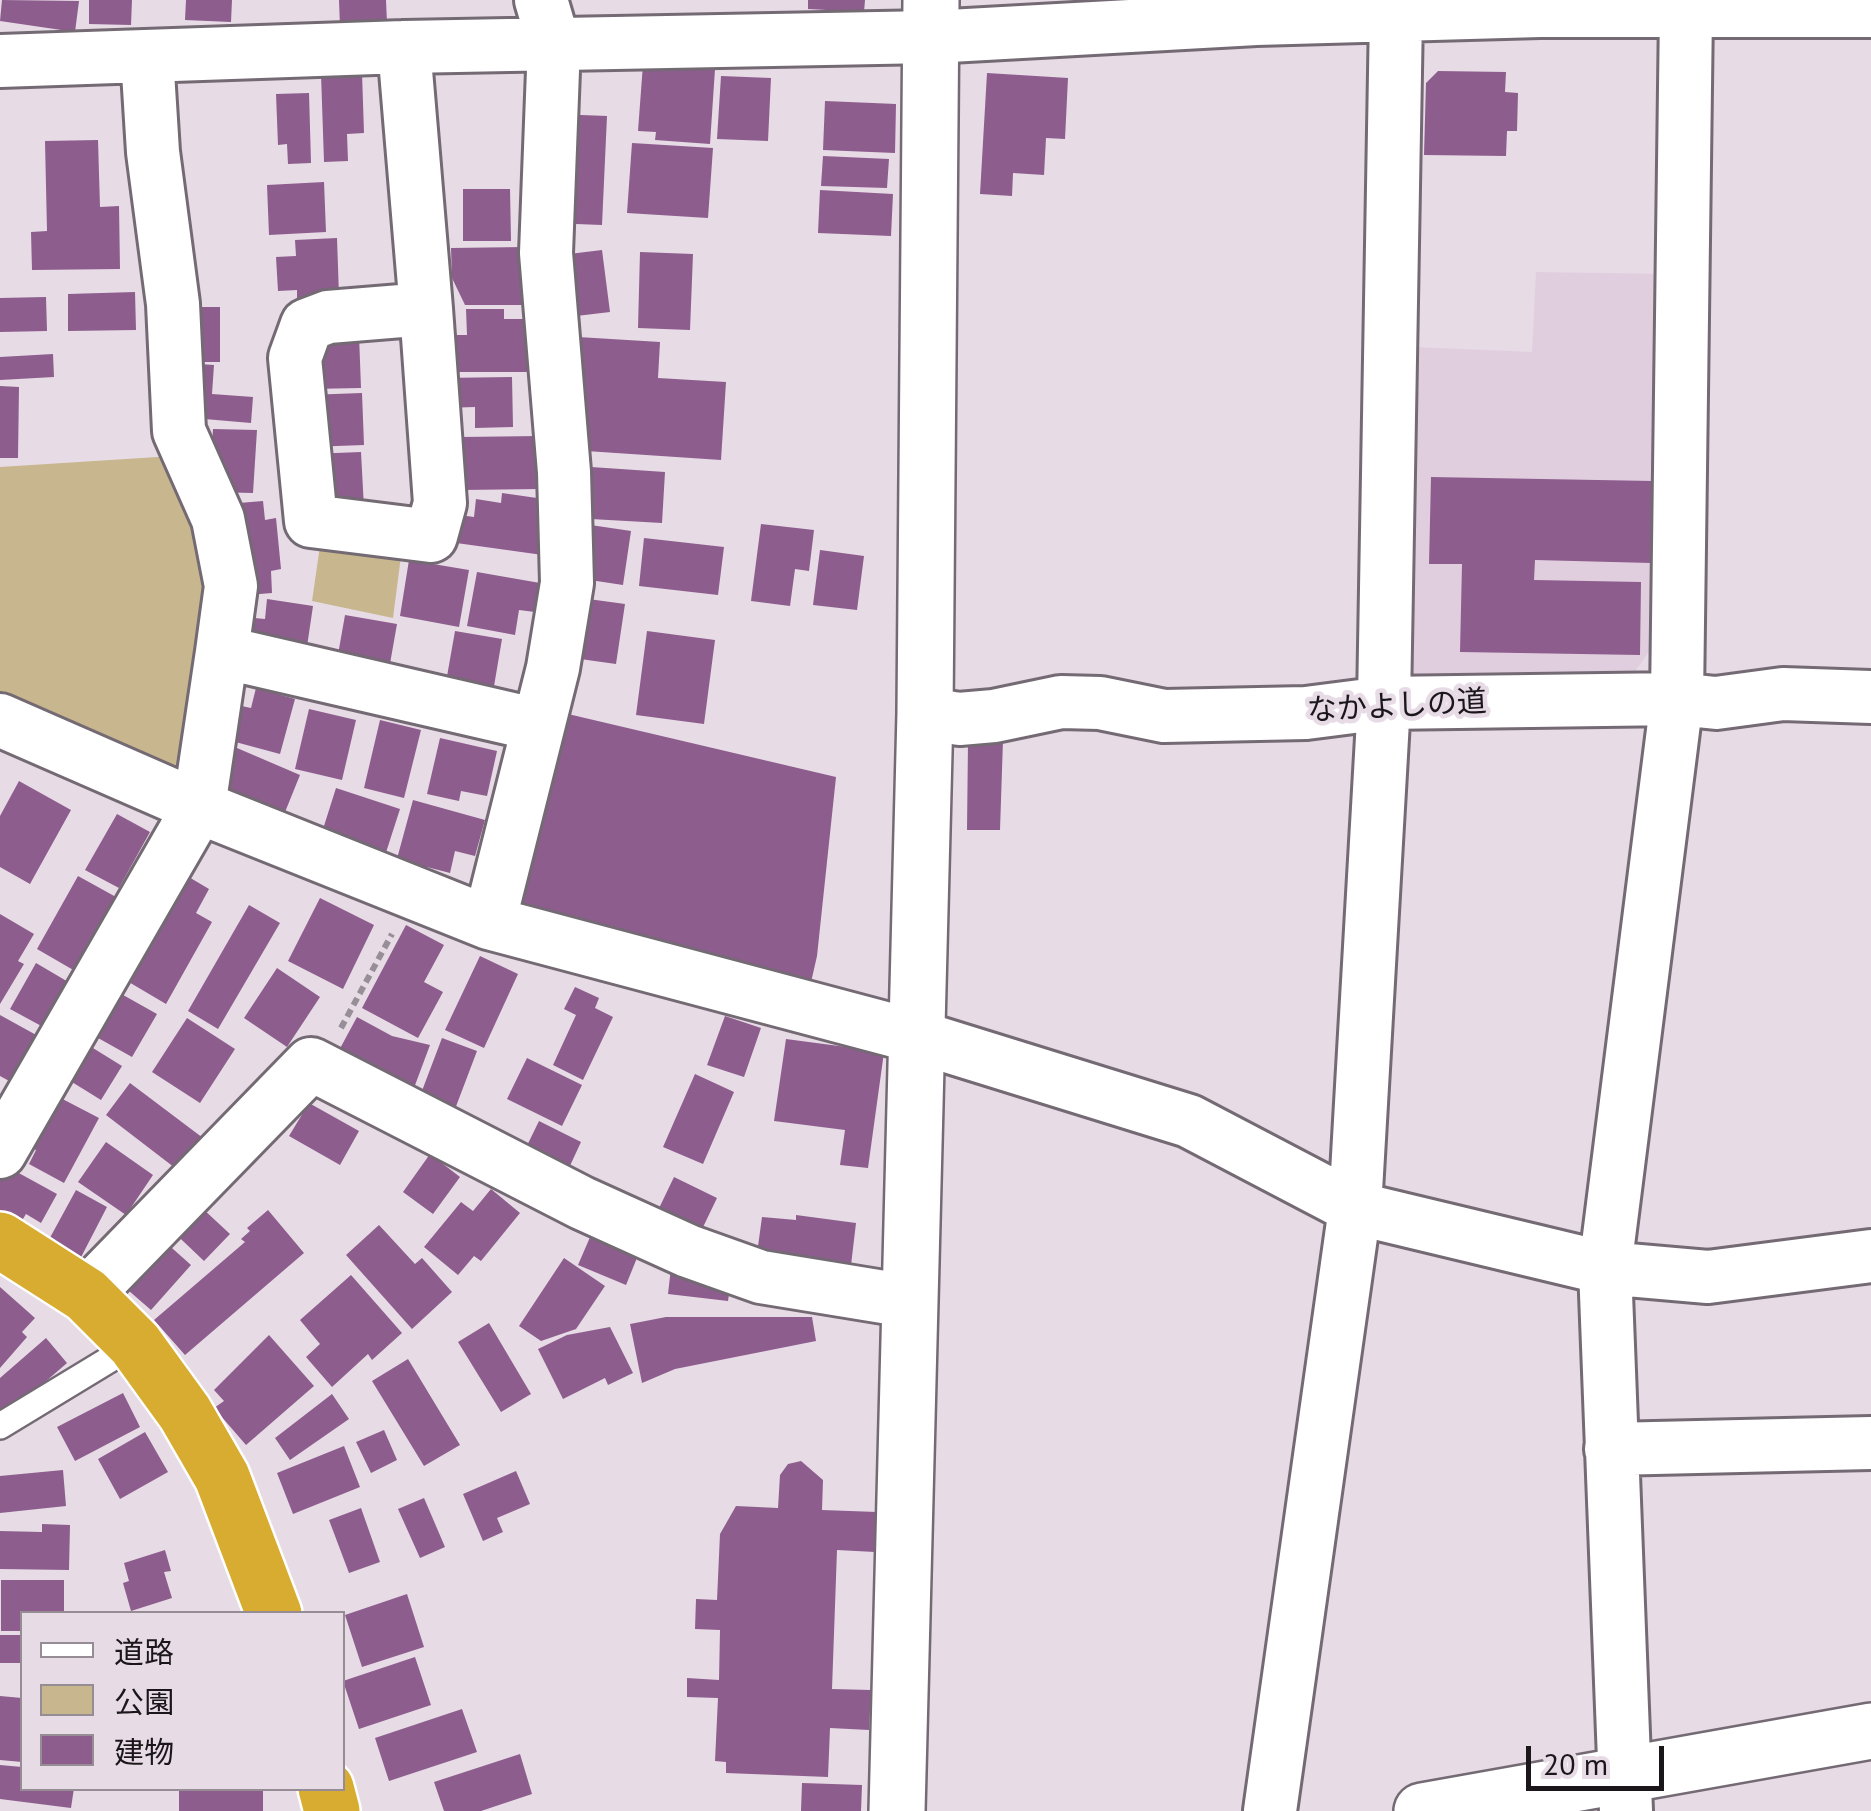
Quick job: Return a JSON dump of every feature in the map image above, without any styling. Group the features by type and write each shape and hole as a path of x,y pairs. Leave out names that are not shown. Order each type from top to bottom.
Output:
{"highway":[{"path":"0,1240 86,1295 135,1344 185,1413 222,1477 273,1611"}],"street":[{"path":"0,61 404,47 548,22 931,18 1256,9 1396,15 1871,11"},
{"path":"1625,1794 1604,1268 1678,698 1686,11"},
{"path":"1270,1811 1355,1208 1384,703 1396,15"},
{"path":"897,1811 925,713 931,18"},
{"path":"489,923 538,725 567,583 564,472 546,253 548,22"},
{"path":"404,47 426,309 440,503 431,536 311,522 295,358 307,325 328,316 426,309"},
{"path":"0,1152 199,808 231,586 218,519 179,431 173,304 153,152 147,56"},
{"path":"222,652 538,725"},
{"name":"なかよしの道","path":"925,713 959,718 994,716 1061,702 1100,703 1164,716 1306,713 1384,703 1678,698 1716,704 1783,694 1871,697"},
{"path":"0,720 199,808 489,923 918,1037 1189,1120 1355,1208 1604,1268 1708,1277 1871,1256"},
{"path":"86,1295 311,1064 582,1203 688,1251 761,1277 908,1301"},
{"path":"1611,1448 1871,1443"},
{"path":"1422,1811 1625,1794 1871,1731"}],"lane":[{"path":"0,1426 135,1344"}],"path":[{"path":"318,1069 416,891"}],"shaded area":[{"path":"1536,272 1666,274 1655,643 1631,677 1419,682 1397,662 1414,347 1532,352"}],"green space":[{"path":"189,455 214,521 191,774 0,708 0,467"},
{"path":"320,546 401,556 393,618 312,601"}],"building":[{"path":"2,0 79,1 75,32 0,21"},
{"path":"89,0 132,0 131,25 89,24"},
{"path":"186,0 232,0 231,22 185,20"},
{"path":"339,0 386,0 387,23 340,27"},
{"path":"808,0 865,0 864,12 808,9"},
{"path":"643,64 715,69 710,144 655,140 656,132 638,131"},
{"path":"1438,71 1506,72 1505,92 1518,93 1517,131 1507,131 1506,156 1424,155 1426,83"},
{"path":"362,73 364,133 347,134 348,161 324,162 321,74"},
{"path":"987,73 1068,78 1065,139 1046,138 1044,175 1013,173 1012,196 980,194"},
{"path":"721,76 771,78 768,141 717,139"},
{"path":"309,93 311,163 288,164 287,144 278,145 276,94"},
{"path":"825,101 896,104 895,153 823,150"},
{"path":"555,114 607,116 602,225 550,223"},
{"path":"98,140 100,207 119,206 120,269 32,270 31,232 47,231 45,141"},
{"path":"632,143 713,148 708,218 627,213"},
{"path":"823,156 889,159 887,188 821,186"},
{"path":"324,182 326,232 269,235 267,185"},
{"path":"463,189 510,189 511,241 463,241"},
{"path":"820,190 893,194 891,236 818,233"},
{"path":"337,238 339,296 297,298 297,290 278,291 276,257 296,256 295,240"},
{"path":"525,247 526,305 465,305 452,278 451,248"},
{"path":"602,250 610,312 568,317 561,255"},
{"path":"640,252 693,254 690,330 638,328"},
{"path":"135,292 136,330 68,331 68,294"},
{"path":"46,297 47,331 0,332 0,298"},
{"path":"180,307 220,307 220,362 179,362"},
{"path":"466,309 504,309 504,319 528,319 529,372 456,372 456,335 467,335"},
{"path":"359,335 361,388 310,389 308,337"},
{"path":"578,337 660,342 658,378 726,382 721,460 571,450"},
{"path":"53,354 54,377 0,380 0,357"},
{"path":"199,364 214,365 212,394 253,397 251,423 193,418"},
{"path":"512,377 513,427 475,428 475,407 442,408 442,378"},
{"path":"0,386 19,387 18,458 0,458"},
{"path":"362,393 364,445 309,447 307,395"},
{"path":"213,429 257,430 253,493 209,492"},
{"path":"540,436 540,489 462,490 461,437"},
{"path":"361,452 364,508 313,501 311,454"},
{"path":"576,466 665,472 662,523 573,518"},
{"path":"1431,477 1653,481 1651,563 1535,560 1534,580 1641,582 1640,655 1460,652 1462,564 1429,564"},
{"path":"502,493 558,501 550,556 442,541 445,513 474,517 476,499 501,503"},
{"path":"263,501 265,520 276,518 281,569 271,571 272,593 235,596 227,504"},
{"path":"577,523 631,531 623,585 570,577"},
{"path":"761,524 814,530 809,571 795,569 790,606 751,601"},
{"path":"644,538 724,547 718,595 639,586"},
{"path":"820,550 864,556 857,610 813,605"},
{"path":"409,560 469,570 459,627 400,616"},
{"path":"477,572 540,583 535,612 519,610 515,635 467,626"},
{"path":"581,598 625,604 616,664 573,658"},
{"path":"267,599 313,606 305,660 240,650 244,617 265,619"},
{"path":"345,615 397,624 388,675 336,666"},
{"path":"455,631 502,639 492,698 443,699"},
{"path":"647,631 715,640 704,724 636,715"},
{"path":"256,688 295,699 280,754 228,740 237,705 251,708"},
{"path":"309,709 356,720 342,780 295,769"},
{"path":"551,710 836,777 817,956 809,991 502,919"},
{"path":"380,720 421,730 404,798 364,788"},
{"path":"440,738 497,751 487,796 461,791 459,801 427,794"},
{"path":"1003,740 1000,830 967,830 968,742"},
{"path":"230,745 300,775 279,827 208,799"},
{"path":"19,781 71,810 30,884 0,867 0,816"},
{"path":"336,788 400,809 381,868 317,848"},
{"path":"413,800 485,820 475,856 455,851 450,873 427,867 422,885 392,877"},
{"path":"117,814 150,832 119,888 85,870"},
{"path":"182,873 209,889 196,913 212,922 166,1004 122,978"},
{"path":"78,876 116,897 75,971 37,949"},
{"path":"320,898 374,925 343,989 288,961"},
{"path":"249,905 280,923 218,1029 188,1011"},
{"path":"0,914 34,934 18,961 24,964 0,1004"},
{"path":"406,925 444,945 424,982 443,992 418,1038 362,1008"},
{"path":"480,956 518,974 484,1048 445,1030"},
{"path":"36,963 70,983 45,1028 10,1009"},
{"path":"277,968 320,997 287,1047 244,1018"},
{"path":"575,987 599,998 595,1008 613,1017 583,1080 553,1065 576,1015 564,1009"},
{"path":"116,991 157,1014 132,1057 91,1034"},
{"path":"0,1015 38,1036 11,1082 0,1076"},
{"path":"725,1016 761,1028 744,1077 707,1065"},
{"path":"357,1017 392,1036 430,1045 408,1104 330,1067"},
{"path":"187,1018 235,1049 200,1103 152,1072"},
{"path":"442,1038 477,1051 452,1117 417,1104"},
{"path":"786,1039 884,1052 868,1168 840,1165 845,1130 774,1121"},
{"path":"80,1040 122,1066 101,1100 59,1074"},
{"path":"527,1058 582,1085 562,1126 507,1099"},
{"path":"695,1074 734,1092 703,1164 663,1147"},
{"path":"130,1083 203,1138 179,1171 106,1115"},
{"path":"51,1093 99,1118 64,1183 29,1164 36,1150 24,1144"},
{"path":"309,1103 359,1131 340,1165 289,1136"},
{"path":"539,1121 581,1142 562,1183 519,1162"},
{"path":"106,1142 153,1175 126,1215 78,1182"},
{"path":"430,1154 460,1177 433,1214 403,1192"},
{"path":"6,1166 57,1194 41,1223 26,1214 18,1227 0,1218 0,1177"},
{"path":"674,1177 717,1198 693,1248 650,1227"},
{"path":"491,1189 520,1213 481,1261 474,1256 458,1275 424,1247 461,1202 473,1211"},
{"path":"76,1190 107,1207 78,1263 46,1245"},
{"path":"188,1195 230,1234 204,1261 163,1222"},
{"path":"268,1210 304,1253 185,1355 154,1320 245,1242 241,1239 250,1231 247,1228"},
{"path":"796,1215 856,1223 849,1282 756,1261 762,1217 796,1220"},
{"path":"379,1225 415,1264 422,1258 452,1292 412,1329 346,1255"},
{"path":"594,1228 641,1248 626,1285 578,1265"},
{"path":"154,1232 191,1265 151,1310 121,1284"},
{"path":"564,1258 605,1286 576,1329 541,1341 519,1326"},
{"path":"671,1268 732,1275 728,1301 668,1294"},
{"path":"351,1275 402,1333 372,1360 368,1354 332,1387 306,1357 320,1344 300,1320"},
{"path":"0,1287 35,1318 22,1332 27,1337 0,1368"},
{"path":"666,1317 812,1317 816,1341 675,1369 642,1383 630,1324"},
{"path":"489,1323 531,1394 501,1412 458,1342"},
{"path":"610,1327 633,1373 608,1385 605,1378 563,1399 538,1349 567,1335"},
{"path":"269,1335 314,1386 246,1445 214,1408 224,1401 214,1390"},
{"path":"46,1338 67,1363 0,1421 0,1378"},
{"path":"408,1359 460,1445 424,1466 372,1381"},
{"path":"123,1393 140,1427 75,1461 57,1427"},
{"path":"332,1394 349,1419 290,1460 275,1438"},
{"path":"384,1430 397,1460 371,1473 356,1442"},
{"path":"145,1432 168,1472 120,1499 98,1459"},
{"path":"344,1446 360,1487 293,1514 277,1473"},
{"path":"801,1461 823,1480 822,1510 877,1512 875,1552 837,1550 832,1689 871,1690 869,1730 830,1728 828,1777 726,1773 726,1762 715,1761 718,1698 687,1697 687,1678 719,1680 720,1630 695,1629 696,1599 717,1600 720,1534 736,1506 778,1508 780,1475 788,1464"},
{"path":"63,1470 66,1506 0,1513 0,1476"},
{"path":"516,1471 530,1504 497,1518 503,1532 483,1541 463,1494"},
{"path":"424,1498 445,1547 420,1558 398,1509"},
{"path":"361,1508 380,1562 349,1573 329,1520"},
{"path":"42,1524 70,1525 69,1570 0,1569 0,1531 42,1532"},
{"path":"165,1550 171,1571 164,1572 172,1598 131,1611 123,1583 129,1581 124,1563"},
{"path":"1,1580 64,1580 64,1611 20,1611 20,1631 1,1631"},
{"path":"407,1594 424,1647 362,1667 345,1615"},
{"path":"0,1635 20,1635 20,1663 0,1663"},
{"path":"415,1657 431,1705 359,1729 345,1680"},
{"path":"0,1696 20,1698 20,1762 0,1760"},
{"path":"462,1709 477,1752 389,1781 375,1738"},
{"path":"520,1754 532,1794 481,1811 444,1811 434,1782"},
{"path":"0,1765 20,1767 20,1791 74,1791 71,1808 0,1799"},
{"path":"802,1783 862,1785 861,1811 801,1811"},
{"path":"179,1791 263,1791 263,1811 179,1811"}]}
